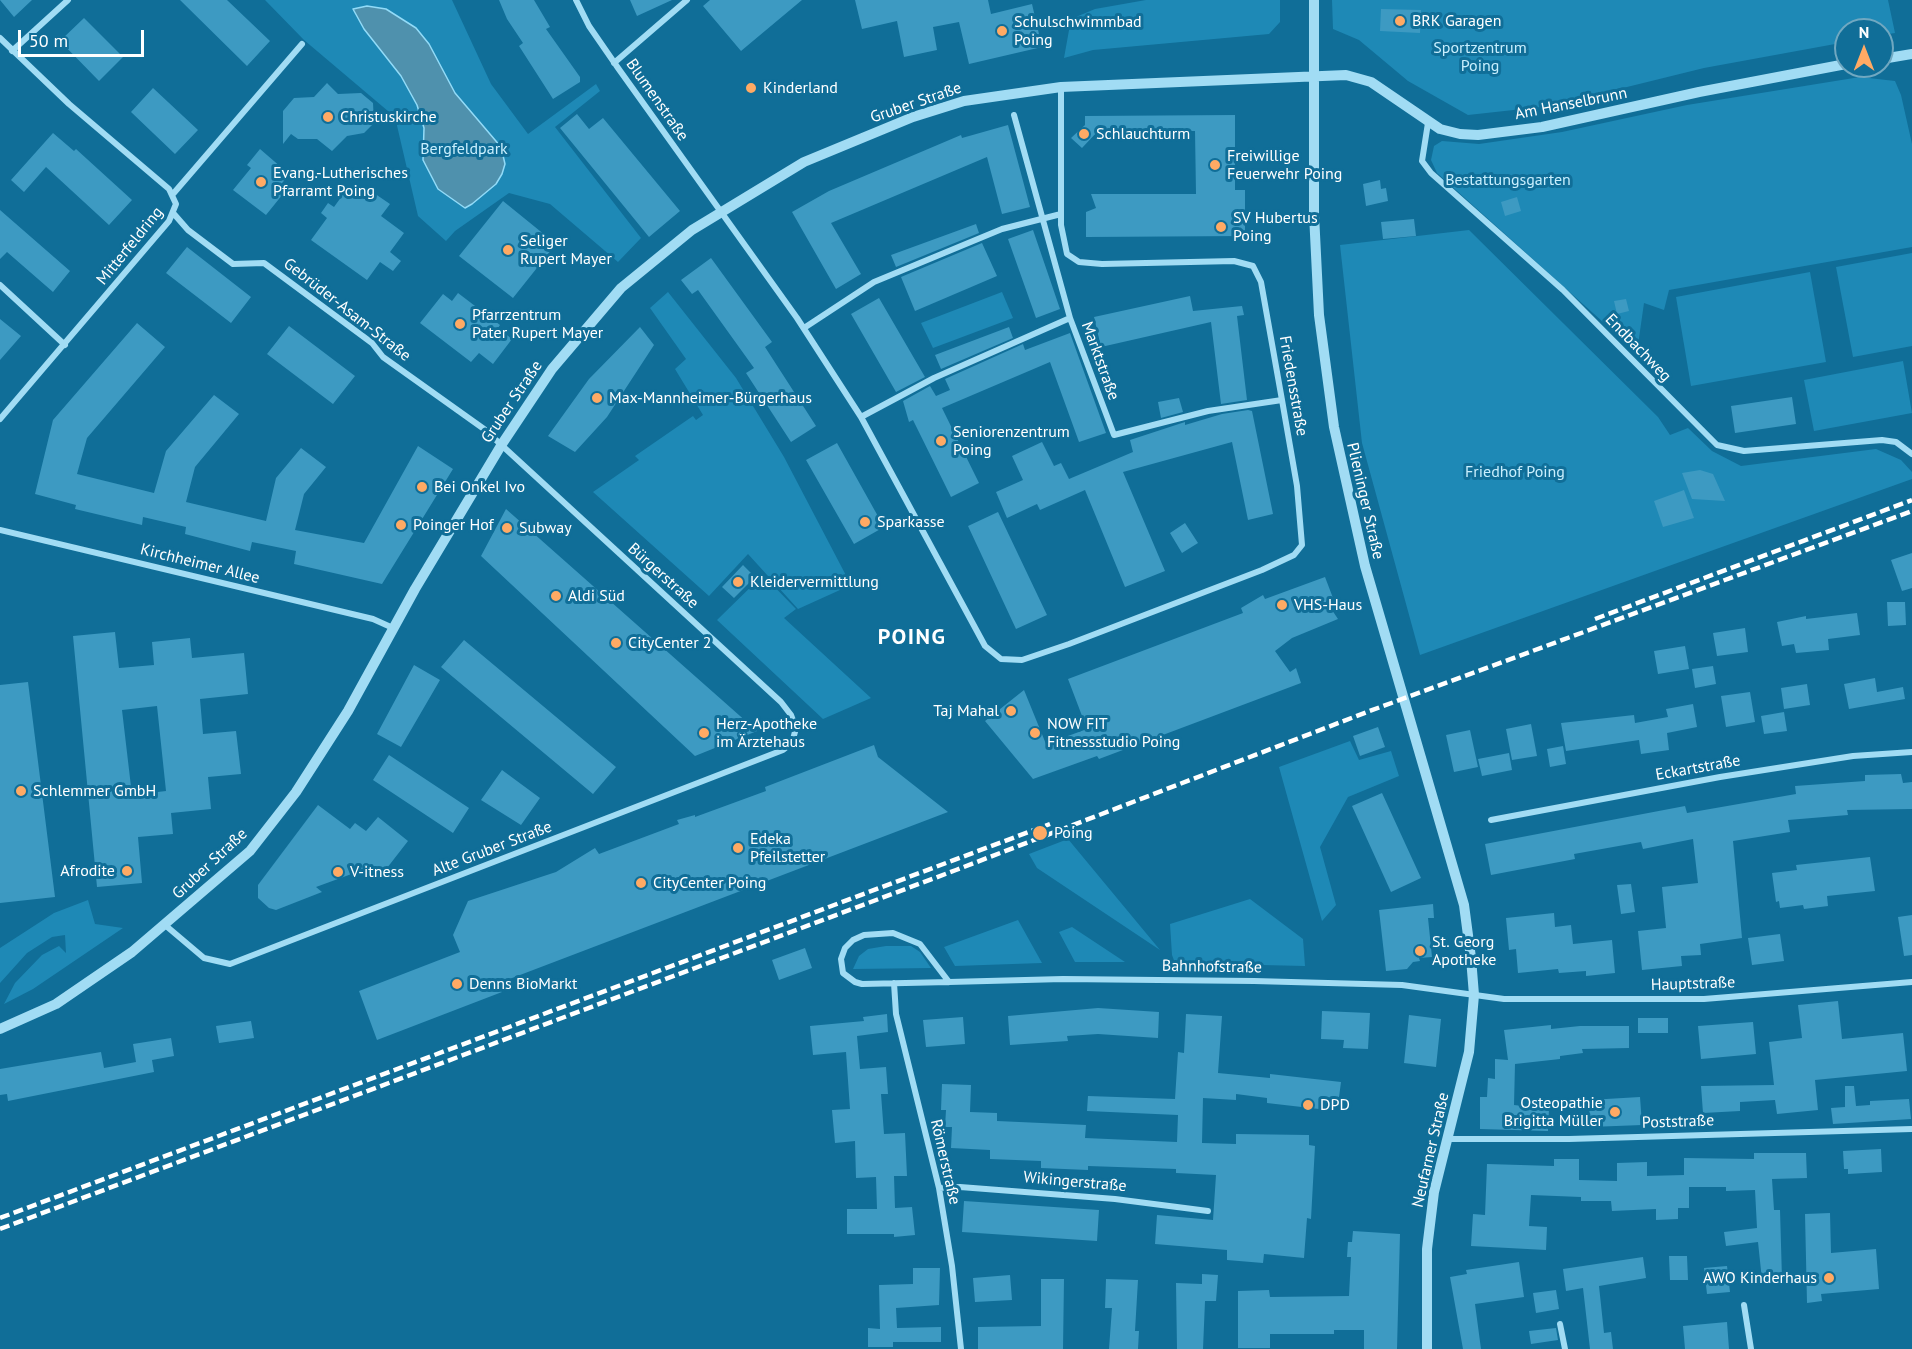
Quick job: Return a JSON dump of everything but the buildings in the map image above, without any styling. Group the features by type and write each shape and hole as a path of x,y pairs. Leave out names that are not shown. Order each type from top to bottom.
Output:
{"street":[{"path":"12,51 68,0"},
{"name":"Blumenstraße","path":"576,0 589,26 720,213"},
{"path":"615,63 687,0"},
{"name":"Plieninger Straße","path":"1314,0 1314,214 1319,315 1334,427 1365,566 1464,905 1474,995"},
{"name":"Mitterfeldring","path":"0,38 173,194 177,204 174,214 0,419"},
{"path":"173,194 302,44"},
{"path":"1894,57 1912,54"},
{"name":"Am Hanselbrunn","path":"1314,76 1346,75 1371,82 1428,123 1440,129 1469,135 1542,127 1699,92 1834,66"},
{"name":"Gruber Straße","path":"0,1029 56,1004 132,952 250,851 296,792 348,711 393,628 502,444 552,369 621,288 692,230 804,162 913,117 964,101 1061,87 1314,76"},
{"name":"Friedensstraße","path":"861,417 985,646 1001,659 1022,660 1040,655 1262,570 1294,555 1302,545 1302,529 1282,400 1261,282 1253,266 1234,261 1102,264 1079,262 1067,254 1063,241 1061,214 1061,87"},
{"path":"1014,115 1070,318"},
{"name":"Endbachweg","path":"1428,123 1422,161 1431,173 1563,290 1717,445 1744,451 1882,440 1896,442 1912,454"},
{"path":"720,213 804,328 861,417"},
{"name":"Gebrüder-Asam-Straße","path":"174,214 188,230 233,264 264,262 372,344 383,357 502,444"},
{"path":"804,328 874,282 1002,229 1061,214"},
{"path":"0,285 65,345"},
{"name":"Marktstraße","path":"861,417 934,378 1070,318 1114,435 1208,411 1282,400"},
{"name":"Bürgerstraße","path":"502,444 781,702 791,715 795,734"},
{"name":"Kirchheimer Allee","path":"0,530 373,620 393,628"},
{"name":"Alte Gruber Straße","path":"165,925 204,958 230,964 783,750 792,743 795,734"},
{"name":"Eckartstraße","path":"1491,820 1731,775 1853,756 1912,752"},
{"name":"Bahnhofstraße","path":"948,982 920,944 893,933 864,935 845,948 841,966 849,978 862,984 894,983 948,982 1074,979 1254,981 1402,985 1474,995"},
{"name":"Hauptstraße","path":"1474,995 1504,999 1704,999 1912,982"},
{"name":"Römerstraße","path":"894,983 896,1014 939,1188 952,1266 961,1349"},
{"name":"Neufarner Straße","path":"1427,1349 1427,1249 1434,1192 1469,1052 1474,995"},
{"name":"Poststraße","path":"1446,1140 1569,1139 1912,1129"},
{"name":"Wikingerstraße","path":"939,1188 960,1187 1115,1199 1208,1211"},
{"path":"1744,1305 1751,1349"},
{"path":"1560,1324 1565,1349"}],"green space":[{"name":"Bergfeldpark","path":"265,0 452,0 491,84 528,134 596,84 600,91 555,127 641,238 618,262 550,204 509,193 455,231 446,241 418,216 395,117 304,40"},
{"path":"1146,0 1280,0 1280,22 1269,34 1093,50 1064,58 1071,19 1095,9"},
{"name":"Sportzentrum Poing","path":"1332,0 1888,0 1892,18 1834,18 1834,44 1704,68 1550,106 1468,115 1408,81 1359,40 1333,29"},
{"name":"Bestattungsgarten","path":"1854,78 1895,81 1901,95 1912,144 1912,247 1669,290 1664,310 1644,303 1638,345 1613,331 1437,173 1431,160 1434,146 1442,141 1479,144 1562,132 1687,105"},
{"name":"Friedhof Poing","path":"1469,230 1658,417 1670,435 1688,428 1712,451 1741,466 1876,449 1901,460 1912,472 1912,479 1420,655 1362,443 1340,245"},
{"path":"1912,253 1912,346 1853,357 1836,267"},
{"path":"1810,272 1826,362 1691,386 1676,297"},
{"path":"668,292 736,378 784,457 851,585 798,609 748,554 709,596 593,492 639,460 635,456 693,416 696,420 703,415 675,369 686,359 650,308"},
{"path":"1002,292 1013,318 933,348 921,323"},
{"path":"1903,361 1912,413 1814,431 1804,380"},
{"path":"763,575 796,609 784,618 871,698 823,719 717,620"},
{"path":"1350,741 1359,760 1391,751 1399,776 1348,797 1320,847 1336,905 1322,921 1279,767"},
{"path":"1068,839 1160,950 1037,868 1029,854"},
{"path":"1250,899 1303,939 1305,966 1175,963 1172,955 1170,924"},
{"path":"88,900 95,924 123,928 33,989 4,1004 15,983 42,955 59,946 66,953 65,935 52,937 27,953 0,983 0,948 54,913"},
{"path":"1018,920 1042,963 955,966 944,947"},
{"path":"1072,927 1125,962 1075,962 1059,932"},
{"path":"911,946 920,952 931,968 853,969 859,956 868,949"}],"shaded area":[{"path":"367,6 386,9 416,28 429,44 455,93 501,147 505,164 502,174 496,184 465,208 438,189 423,160 424,128 417,105 401,76 364,29 353,9"}],"railway":[{"path":"1595,619 1912,500"},
{"path":"0,1229 956,870 1367,712 1912,511"},
{"path":"0,1218 1050,824"}],"place":[{"name":"BRK Garagen","path":"1400,21"},
{"name":"Schulschwimmbad Poing","path":"1002,31"},
{"name":"Kinderland","path":"751,88"},
{"name":"Christuskirche","path":"328,117"},
{"name":"Schlauchturm","path":"1084,134"},
{"name":"Freiwillige Feuerwehr Poing","path":"1215,165"},
{"name":"Evang.-Lutherisches Pfarramt Poing","path":"261,182"},
{"name":"SV Hubertus Poing","path":"1221,227"},
{"name":"Seliger Rupert Mayer","path":"508,250"},
{"name":"Pfarrzentrum Pater Rupert Mayer","path":"460,324"},
{"name":"Max-Mannheimer-Bürgerhaus","path":"597,398"},
{"name":"Seniorenzentrum Poing","path":"941,441"},
{"name":"Bei Onkel Ivo","path":"422,487"},
{"name":"Sparkasse","path":"865,522"},
{"name":"Poinger Hof","path":"401,525"},
{"name":"Subway","path":"507,528"},
{"name":"Kleidervermittlung","path":"738,582"},
{"name":"Aldi Süd","path":"556,596"},
{"name":"VHS-Haus","path":"1282,605"},
{"name":"CityCenter 2","path":"616,643"},
{"name":"Taj Mahal","path":"1011,711"},
{"name":"Herz-Apotheke im Ärztehaus","path":"704,733"},
{"name":"NOW FIT Fitnessstudio Poing","path":"1035,733"},
{"name":"Schlemmer GmbH","path":"21,791"},
{"name":"Poing","path":"1040,833"},
{"name":"Edeka Pfeilstetter","path":"738,848"},
{"name":"Afrodite","path":"127,871"},
{"name":"V-itness","path":"338,872"},
{"name":"CityCenter Poing","path":"641,883"},
{"name":"St. Georg Apotheke","path":"1420,951"},
{"name":"Denns BioMarkt","path":"457,984"},
{"name":"DPD","path":"1308,1105"},
{"name":"Osteopathie Brigitta Müller","path":"1615,1112"},
{"name":"AWO Kinderhaus","path":"1829,1278"}],"district":[{"name":"POING","path":"912,638"}]}
